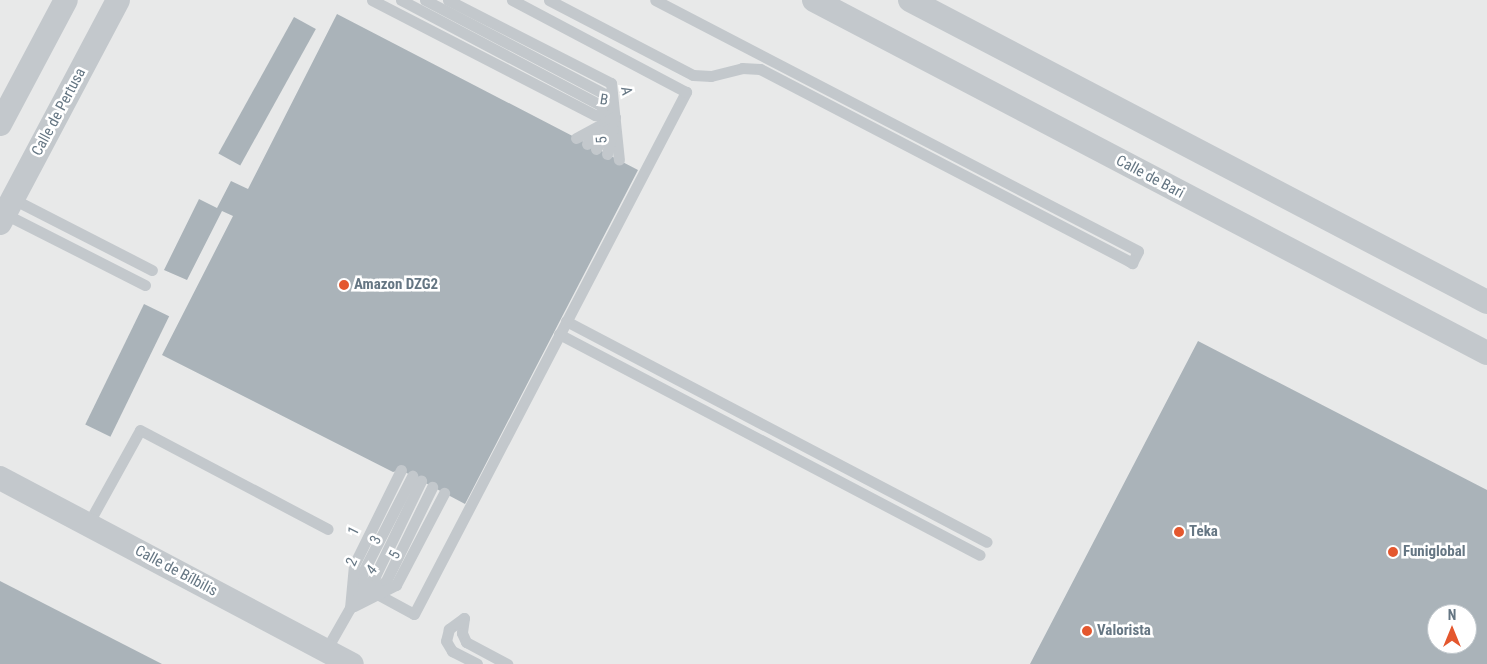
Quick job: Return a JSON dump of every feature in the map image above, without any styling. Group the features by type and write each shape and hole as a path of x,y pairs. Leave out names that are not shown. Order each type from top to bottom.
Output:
{"street":[{"path":"0,124 66,0"},
{"name":"Calle de Pertusa","path":"6,212 118,0"},
{"name":"Calle de Bari","path":"814,0 1487,353"},
{"path":"910,0 1487,302"},
{"name":"Calle de Bílbilis","path":"0,478 352,664"}],"lane":[{"name":"B","path":"372,0 594,115 615,117"},
{"name":"B","path":"401,0 600,105 615,117"},
{"name":"A","path":"425,0 605,94 615,117"},
{"name":"A","path":"448,0 611,83 615,117"},
{"path":"365,588 414,614 686,92 512,0"},
{"path":"549,0 693,75 711,76 742,68 760,69 1132,263 1138,251 655,0"},
{"path":"576,138 615,117"},
{"path":"592,146 615,117"},
{"path":"607,154 615,117"},
{"name":"5","path":"615,117 619,160"},
{"path":"6,212 152,270"},
{"path":"6,212 145,284"},
{"path":"566,321 987,542"},
{"path":"559,334 980,555"},
{"path":"88,524 140,430 328,529"},
{"name":"1","path":"350,608 365,588 354,565 401,470"},
{"name":"2","path":"365,588 416,479"},
{"name":"4","path":"350,608 365,588 386,581 432,487"},
{"name":"5","path":"365,588 396,585 444,493"},
{"path":"326,650 350,608"},
{"path":"477,664 452,651 446,641 449,629 464,618 462,633 466,642 507,664"}],"shaded area":[{"path":"0,0 1487,0 1487,664 0,664"}],"building":[{"name":"Amazon DZG2","path":"337,14 638,170 465,504 401,470 393,472 162,355 233,216 222,211 187,280 164,270 199,199 217,208 231,181 248,189"},
{"path":"294,17 316,29 240,166 218,153"},
{"path":"144,304 169,316 110,437 85,424"},
{"path":"1198,341 1487,490 1487,664 1030,664"},
{"path":"0,581 162,664 0,664"}],"place":[{"name":"Amazon DZG2","path":"344,285"},
{"name":"Teka","path":"1179,532"},
{"name":"Funiglobal","path":"1393,552"},
{"name":"Valorista","path":"1087,631"}]}
